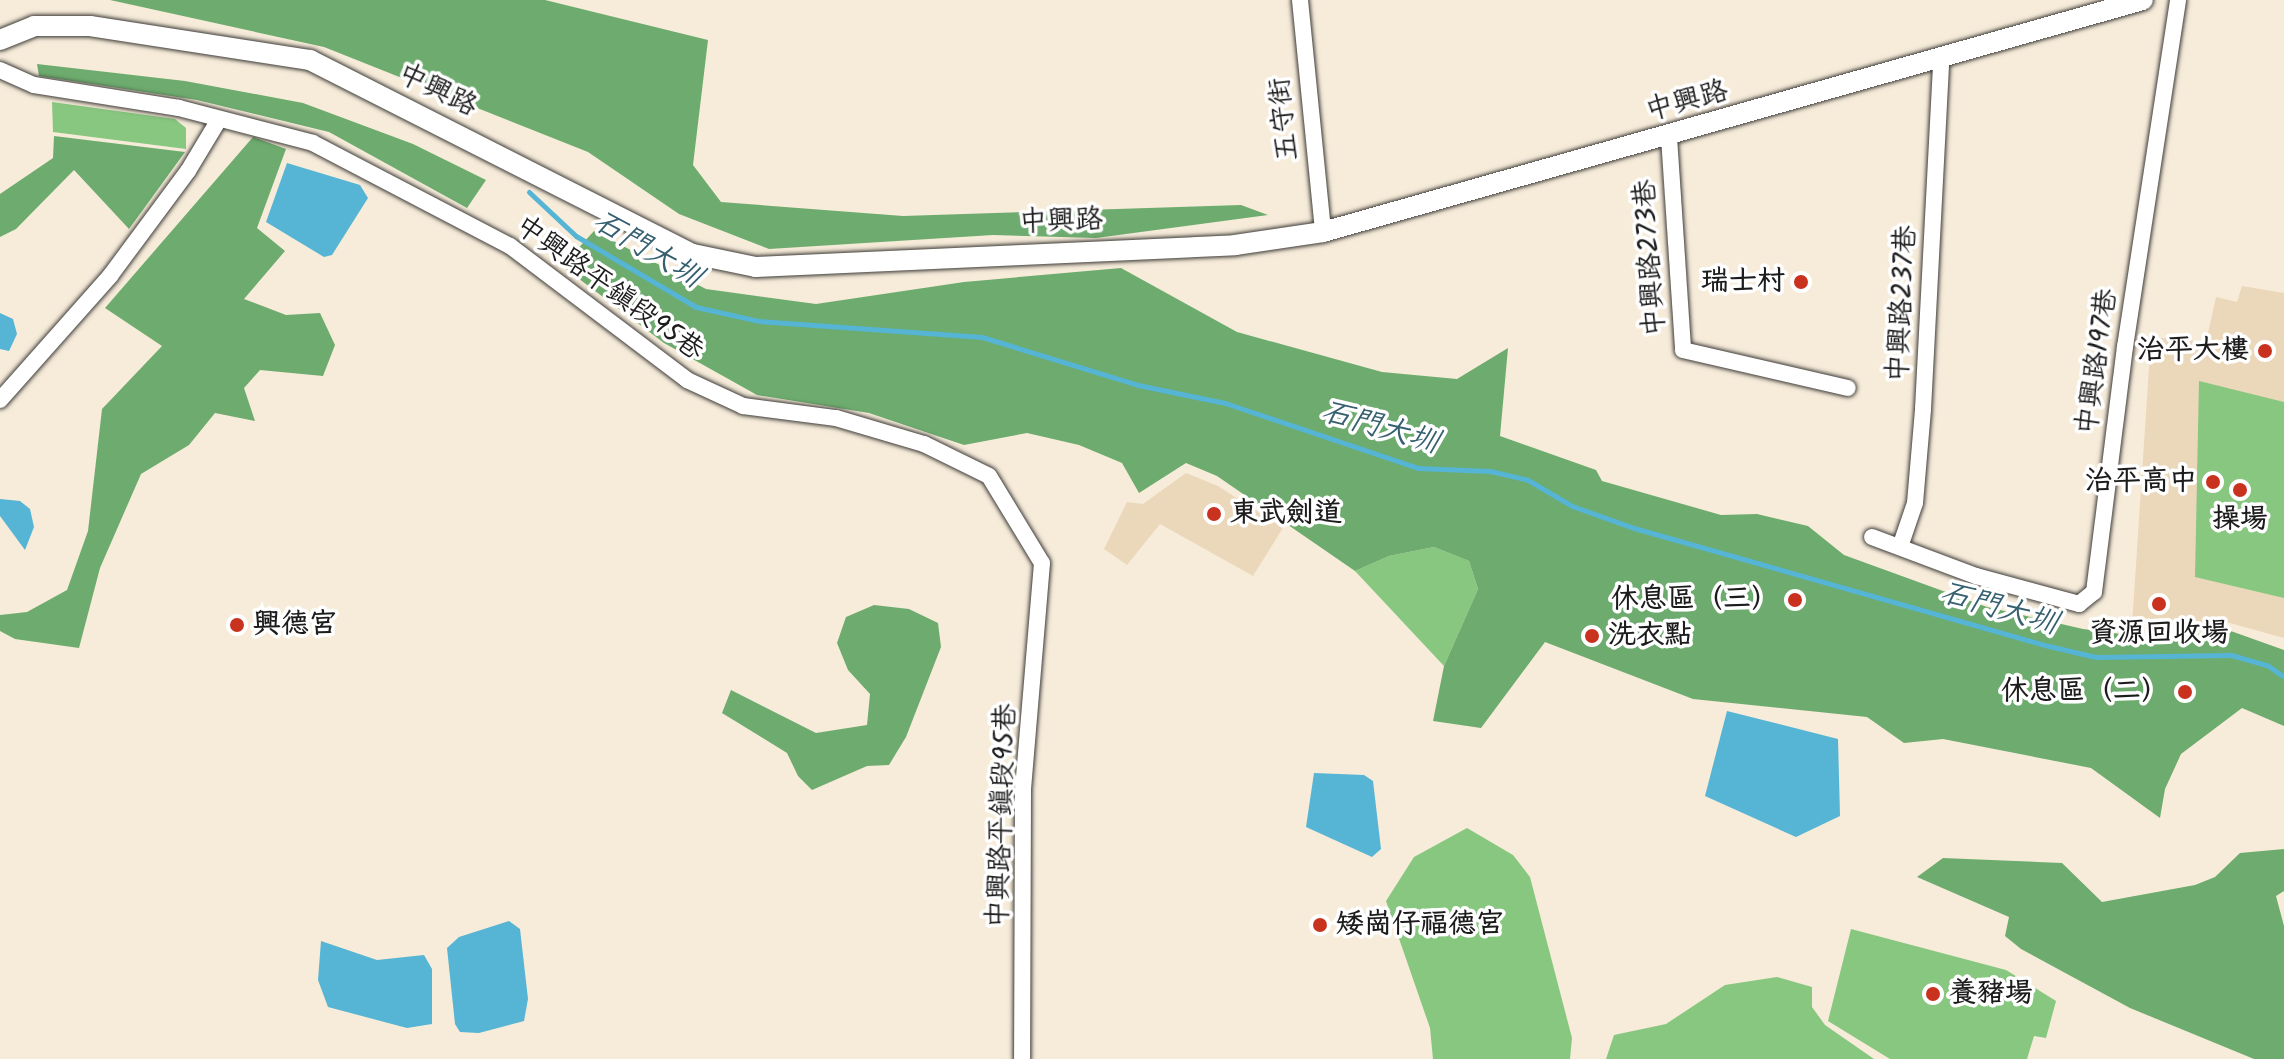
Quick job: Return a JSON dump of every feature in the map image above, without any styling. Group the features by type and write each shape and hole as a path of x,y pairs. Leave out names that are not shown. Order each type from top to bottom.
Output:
{"street":[{"name":"五守街","path":"1300,0 1323,232"},
{"name":"中興路","path":"0,40 34,26 90,26 310,60 693,254 756,267 1235,245 1323,232 1941,61 2143,0"},
{"name":"中興路197巷","path":"1872,537 1976,576 2079,604 2094,592 2125,347 2178,0"},
{"name":"中興路237巷","path":"1900,547 1915,503 1923,409 1941,61"},
{"name":"中興路平鎮段95巷","path":"0,70 34,85 179,108 218,121 313,143 510,246 675,372 715,393 743,406 836,418 924,444 989,476 1042,563 1023,791 1022,1059"},
{"path":"0,400 110,276 218,121"},
{"name":"中興路273巷","path":"1669,137 1683,350 1848,388"}],"shaded area":[{"name":"治平高中","path":"2242,286 2284,293 2284,638 2226,622 2132,625 2151,337 2206,342 2216,297 2237,302"},
{"path":"1186,473 1218,486 1283,528 1253,576 1160,524 1127,565 1104,549 1127,502 1143,504"}],"green space":[{"path":"110,0 545,0 708,40 693,165 721,202 903,216 1241,205 1268,215 1096,238 993,235 769,249 679,214 588,152 324,47"},
{"path":"37,64 185,81 303,103 413,144 486,180 467,208 329,132 197,100 39,76"},
{"path":"52,102 175,119 186,128 186,149 53,132"},
{"path":"54,136 185,152 129,229 74,170 16,229 0,237 0,194 53,158"},
{"path":"253,137 286,149 257,228 285,251 244,299 286,315 320,313 335,345 323,376 260,370 244,388 255,421 215,413 189,445 141,474 100,568 79,648 15,639 0,631 0,615 27,612 67,590 88,531 102,409 162,346 105,308"},
{"path":"594,231 706,289 816,304 964,282 1121,268 1237,332 1382,372 1457,379 1508,348 1500,436 1596,470 1602,481 1721,515 1757,514 1808,526 1844,555 1987,607 2083,629 2159,639 2228,630 2284,650 2284,726 2242,708 2181,754 2165,789 2160,818 2091,768 1943,739 1904,743 1867,717 1693,699 1545,642 1481,728 1433,721 1444,666 1478,589 1469,561 1434,547 1389,556 1355,571 1217,476 1186,463 1139,493 1122,463 1079,445 1027,433 964,445 869,413 757,395 664,343 562,266"},
{"name":"操場","path":"2199,381 2284,402 2284,598 2195,577"},
{"path":"1434,547 1469,561 1478,589 1444,666 1355,571 1389,556"},
{"path":"874,605 909,609 938,623 941,647 906,737 889,765 867,766 812,790 798,776 787,753 722,713 731,690 816,733 867,725 870,694 848,670 837,643 846,617"},
{"path":"1467,828 1513,855 1530,877 1572,1038 1570,1059 1433,1059 1430,1028 1386,901 1414,857"},
{"path":"2284,849 2284,891 2276,896 2284,926 2284,1059 2254,1059 2130,1008 2021,949 2005,936 2009,917 1917,877 1943,858 2062,863 2102,902 2195,885 2215,877 2240,853"},
{"name":"養豬場","path":"1851,929 2006,970 2056,1001 2046,1038 2034,1036 2027,1059 1890,1059 1828,1021"},
{"path":"1777,977 1812,987 1812,1007 1825,1025 1874,1059 1606,1059 1614,1035 1666,1024 1725,985"}],"water":[{"path":"287,163 360,185 368,198 332,255 324,257 266,222"},
{"path":"0,313 13,319 17,334 9,351 0,349"},
{"path":"0,499 20,501 30,509 34,527 25,550 0,516"},
{"path":"1727,711 1838,739 1840,816 1796,837 1705,796"},
{"path":"1314,773 1364,775 1373,781 1381,849 1372,857 1306,827"},
{"path":"509,921 520,929 528,999 524,1021 479,1033 460,1032 455,1024 447,948 459,937"},
{"path":"321,941 377,960 424,955 432,969 432,1024 407,1028 328,1007 318,980"}],"waterway":[{"name":"石門大圳","path":"529,192 576,236 696,307 759,321 982,337 1138,385 1225,403 1418,468 1490,471 1528,480 1572,506 1634,528 2049,646 2096,657 2231,655 2267,665 2284,677"}],"place":[{"name":"瑞士村","path":"1801,282"},
{"name":"治平大樓","path":"2265,351"},
{"name":"治平高中","path":"2213,482"},
{"name":"操場","path":"2240,490"},
{"name":"東武劍道","path":"1214,514"},
{"name":"休息區（三）","path":"1795,600"},
{"name":"資源回收場","path":"2159,604"},
{"name":"興德宮","path":"237,625"},
{"name":"洗衣點","path":"1592,636"},
{"name":"休息區（二）","path":"2185,692"},
{"name":"矮崗仔福德宮","path":"1320,925"},
{"name":"養豬場","path":"1933,994"}]}
